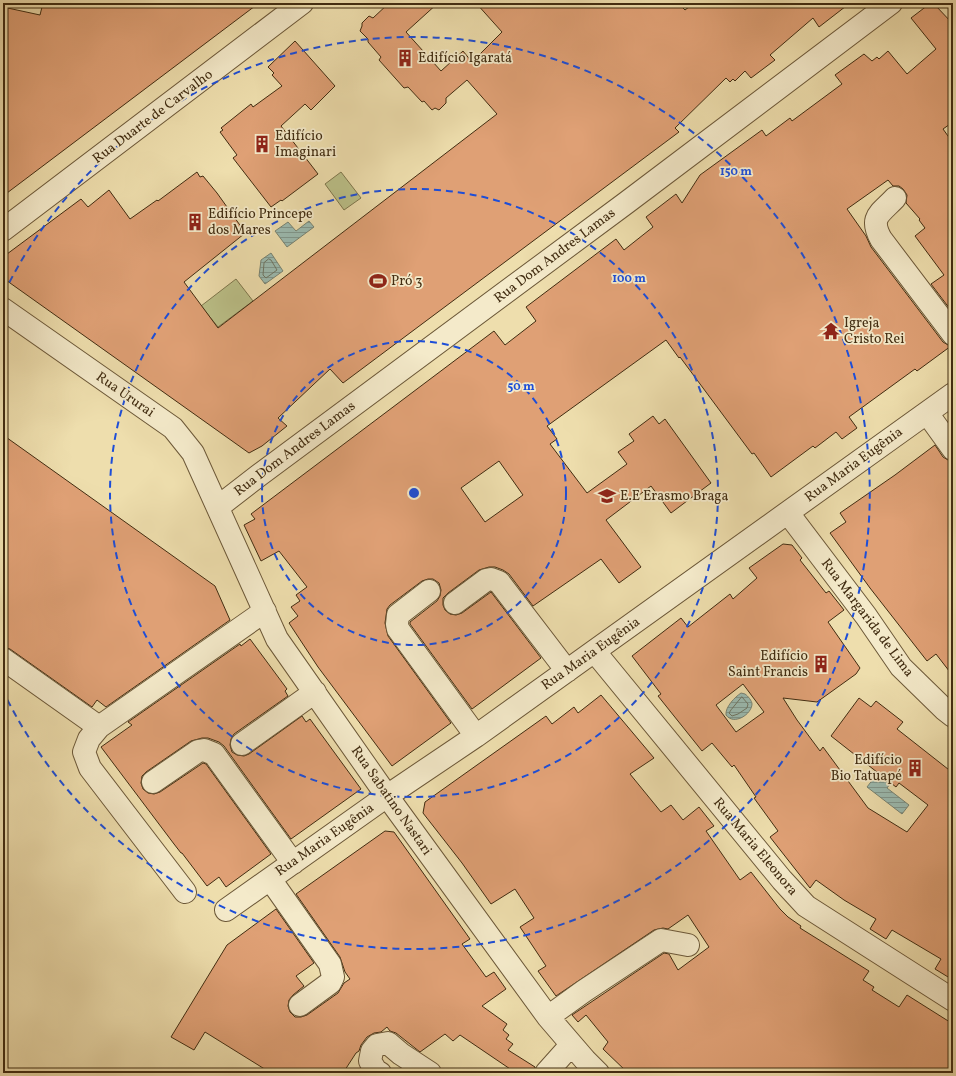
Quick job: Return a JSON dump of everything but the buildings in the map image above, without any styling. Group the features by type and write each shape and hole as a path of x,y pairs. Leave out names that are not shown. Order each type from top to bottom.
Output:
{"street":[{"name":"Rua Duarte de Carvalho","path":"3,230 302,3"},
{"name":"Rua Dom Andres Lamas","path":"218,507 620,208 892,3"},
{"path":"894,198 878,216 875,222 876,230 881,239 953,334"},
{"name":"Rua Ururai","path":"3,309 173,428 193,453 218,507"},
{"name":"Rua Maria Eugênia","path":"226,910 595,652 953,394"},
{"path":"927,413 953,449"},
{"name":"Rua Sabatino Nastari","path":"218,507 277,639 387,796 548,1017 598,1073"},
{"name":"Rua Margarida de Lima","path":"788,512 866,616 900,667 953,716"},
{"path":"455,603 486,580 491,579 499,582 567,671"},
{"path":"429,591 398,615 398,629 476,736"},
{"path":"185,892 90,768 84,752 89,739 99,727 265,611"},
{"name":"Rua Maria Eleonora","path":"595,652 782,880 806,906 953,1000"},
{"path":"3,659 99,727"},
{"path":"242,744 315,692"},
{"path":"153,782 198,751 204,750 214,754 293,863"},
{"path":"270,879 330,964 333,977 330,983 300,1005"},
{"path":"548,1017 584,991 661,940 688,945"},
{"path":"380,1073 376,1071 370,1061 372,1051 377,1045 388,1043 401,1054 430,1073"},
{"path":"546,1073 572,1045"}],"green space":[{"path":"341,172 361,198 344,210 325,184"},
{"path":"236,279 253,301 218,327 201,306"}],"water":[{"path":"309,221 314,227 287,247 275,231 288,222 296,231"},
{"path":"271,253 283,271 265,284 259,276 261,260"},
{"path":"741,693 745,694 750,699 752,703 751,708 746,715 738,719 729,718 726,715 727,709 733,700"},
{"path":"877,774 890,784 887,788 909,805 902,814 867,787"}],"place":[{"name":"Edifício Igaratá","path":"405,58"},
{"name":"Edifício Imaginari","path":"262,144"},
{"name":"Edifício Princepe dos Mares","path":"195,222"},
{"name":"Pró 3","path":"378,281"},
{"name":"Igreja Cristo Rei","path":"831,331"},
{"name":"E.E Erasmo Braga","path":"607,496"},
{"name":"Edifício Saint Francis","path":"821,664"},
{"name":"Edifício Bio Tatuapé","path":"915,768"}]}
